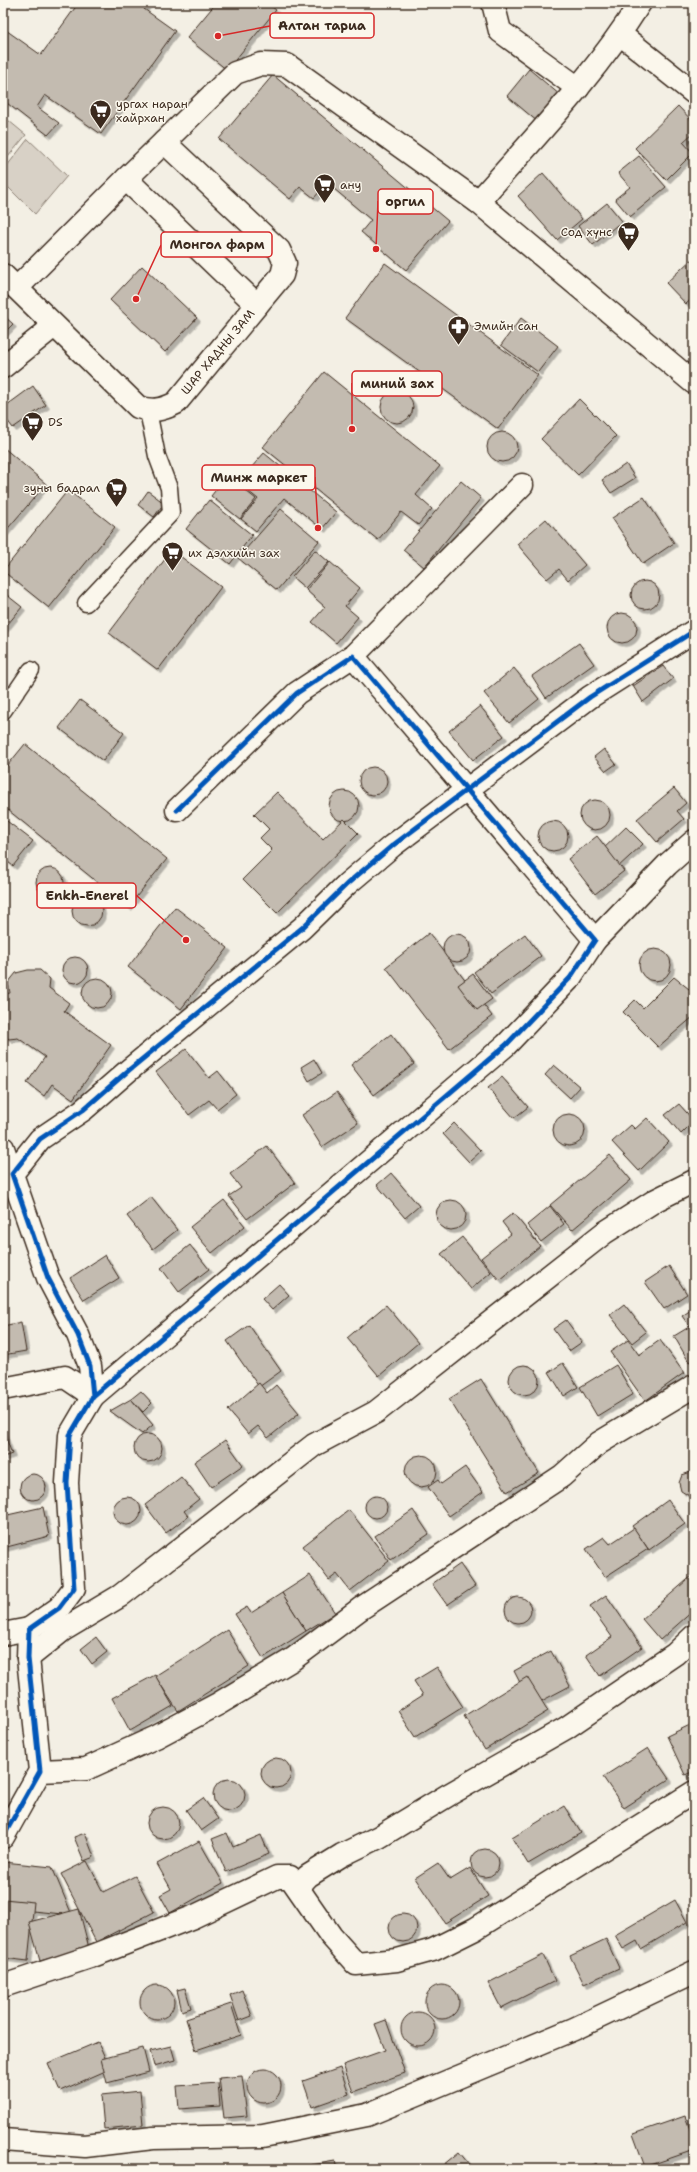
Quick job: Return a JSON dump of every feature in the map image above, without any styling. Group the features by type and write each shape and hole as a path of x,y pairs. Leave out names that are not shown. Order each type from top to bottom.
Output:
{"street":[{"path":"493,3 500,31 578,88"},
{"path":"478,202 578,88 620,34 640,3"},
{"path":"620,34 694,93"},
{"path":"148,411 138,407 54,326 10,281 126,179 235,73 261,64 286,65 478,202 694,383"},
{"path":"164,142 279,250 285,263 282,275 257,305"},
{"name":"ШАР ХАДНЫ ЗАМ","path":"126,179 257,305 176,403 166,408 148,411"},
{"path":"3,367 54,326"},
{"path":"177,810 297,693 353,656 522,485"},
{"path":"12,1174 40,1139 83,1110 129,1070 302,928 347,884 392,846 590,697 694,631"},
{"path":"353,656 595,940"},
{"path":"3,1634 29,1629 59,1608 74,1588 67,1483 70,1435 93,1396 506,1045 570,978 595,940 667,865 694,841"},
{"path":"3,1148 48,1278 78,1335 90,1366 93,1396"},
{"path":"28,1658 63,1630 120,1596 314,1445 376,1412 604,1234 656,1200 694,1181"},
{"path":"3,1389 65,1377 93,1396"},
{"path":"40,1771 86,1769 156,1736 218,1704 293,1659 360,1609 562,1476 599,1443 648,1416 694,1386"},
{"path":"3,1837 40,1771 28,1658 29,1629"},
{"path":"298,1887 308,1876 379,1838 450,1794 566,1728 675,1654 694,1636"},
{"path":"3,1986 90,1957 193,1917 277,1877 290,1877 331,1936 356,1964 397,1960 433,1950 476,1929 694,1792"},
{"path":"3,2140 85,2146 154,2138 263,2136 367,2115 574,2029 694,1972"}],"lane":[{"path":"86,602 171,513 169,488 157,456 148,411"},
{"path":"3,711 31,670"}],"shaded area":[{"path":"3,116 26,135 3,163"},
{"path":"28,139 67,176 35,214 3,182 3,171"}],"building":[{"path":"73,3 148,3 144,9 175,31 101,134 45,95 37,107 59,123 48,135 3,100 3,28 41,55 77,5"},
{"path":"216,3 267,3 276,10 227,70 187,38"},
{"path":"529,69 560,95 538,122 507,96"},
{"path":"273,75 448,221 406,270 361,232 371,220 327,183 314,198 300,187 290,199 219,139"},
{"path":"678,106 694,123 694,132 683,142 693,153 666,180 635,148"},
{"path":"639,156 666,187 630,217 615,199 630,187 618,173"},
{"path":"543,173 582,219 557,240 518,196"},
{"path":"607,203 622,221 593,245 578,226"},
{"path":"694,257 694,297 686,304 666,283"},
{"path":"385,263 538,375 498,429 345,318"},
{"path":"142,266 197,318 165,352 110,300"},
{"path":"3,315 13,324 3,334"},
{"path":"521,318 558,346 538,372 501,345"},
{"path":"324,372 440,466 416,495 432,509 418,525 401,512 378,540 263,447"},
{"path":"33,386 46,405 13,428 3,415 3,408"},
{"path":"394,391 400,391 410,398 413,407 412,413 406,420 400,423 394,423 384,416 381,410 381,404 388,394"},
{"path":"579,399 616,436 578,475 541,439"},
{"path":"502,432 512,437 517,447 512,457 502,462 492,457 487,447 492,437"},
{"path":"3,447 46,484 3,534"},
{"path":"264,453 336,512 322,529 284,498 256,531 241,519 258,499 238,483"},
{"path":"626,464 635,478 611,493 602,480"},
{"path":"227,476 256,499 240,519 211,496"},
{"path":"461,481 481,498 424,567 403,550"},
{"path":"68,490 115,527 49,608 3,571"},
{"path":"148,491 164,503 154,517 138,505"},
{"path":"644,497 674,543 643,564 612,518"},
{"path":"209,500 252,535 230,564 186,529"},
{"path":"281,509 319,541 277,590 238,558"},
{"path":"546,519 585,565 568,580 559,569 547,579 517,544"},
{"path":"172,550 221,587 158,670 109,633"},
{"path":"315,550 329,562 305,588 292,577"},
{"path":"330,562 360,588 345,606 358,617 336,643 312,622 325,607 306,590"},
{"path":"645,581 651,582 655,585 658,589 658,601 655,605 651,608 645,609 639,608 635,605 632,601 631,595 632,589 635,585 639,582"},
{"path":"3,592 22,607 3,630"},
{"path":"622,613 633,617 637,628 633,639 622,643 611,639 607,628 611,617"},
{"path":"579,643 594,664 546,698 532,676"},
{"path":"663,666 673,679 643,702 633,686"},
{"path":"514,668 539,699 509,723 484,693"},
{"path":"80,700 124,733 103,761 59,728"},
{"path":"480,706 504,736 473,760 449,731"},
{"path":"25,744 167,859 128,907 3,806 3,771"},
{"path":"604,749 616,764 606,771 594,757"},
{"path":"373,767 383,771 387,781 383,791 373,795 363,791 359,781 363,771"},
{"path":"674,788 686,803 677,811 684,819 657,842 637,819"},
{"path":"344,791 355,795 359,806 355,817 344,821 333,817 329,806 333,795"},
{"path":"277,792 323,839 344,819 358,833 277,913 243,879 272,850 260,838 269,829 254,814"},
{"path":"595,800 601,801 609,809 609,821 601,829 595,830 589,829 581,821 580,815 581,809 589,801"},
{"path":"3,818 33,841 13,866 3,858"},
{"path":"553,821 559,822 567,830 567,842 559,850 553,851 547,850 539,842 538,836 539,830 547,822"},
{"path":"626,827 643,844 617,868 601,851"},
{"path":"597,836 624,871 595,894 568,859"},
{"path":"50,868 60,872 64,882 60,892 50,896 40,892 36,882 40,872"},
{"path":"87,896 98,900 102,911 98,922 87,926 76,922 72,911 76,900"},
{"path":"175,907 228,948 181,1009 128,967"},
{"path":"429,933 492,1016 449,1049 386,967"},
{"path":"457,934 467,938 471,948 467,958 457,962 447,958 443,948 447,938"},
{"path":"525,934 541,956 491,994 474,972"},
{"path":"655,949 661,950 668,956 671,965 670,971 664,978 655,981 649,980 642,974 639,965 640,959 646,952"},
{"path":"75,957 85,960 88,970 85,980 75,983 65,980 62,970 65,960"},
{"path":"28,970 40,970 50,979 49,988 69,1003 64,1011 111,1045 73,1099 52,1084 44,1096 27,1083 45,1057 18,1038 9,1039 3,1035 3,994 10,993 8,983 16,973"},
{"path":"473,974 492,999 477,1010 458,985"},
{"path":"674,977 694,993 694,1016 658,1047 623,1012 635,1000 643,1008"},
{"path":"97,978 108,982 112,993 108,1004 97,1008 86,1004 82,993 86,982"},
{"path":"391,1034 414,1064 374,1095 351,1065"},
{"path":"186,1049 209,1078 218,1071 236,1094 217,1109 209,1100 189,1115 156,1072"},
{"path":"314,1059 322,1073 309,1081 301,1067"},
{"path":"554,1065 580,1087 570,1098 545,1075"},
{"path":"502,1077 528,1107 514,1118 488,1088"},
{"path":"337,1092 358,1123 322,1147 302,1115"},
{"path":"679,1104 694,1121 681,1134 665,1115"},
{"path":"566,1114 572,1114 581,1118 585,1130 581,1142 572,1146 566,1146 557,1142 553,1133 553,1127 557,1118"},
{"path":"647,1118 669,1142 639,1171 612,1142 631,1125 635,1129"},
{"path":"454,1123 481,1151 469,1162 443,1134"},
{"path":"267,1146 295,1183 247,1219 229,1196 241,1188 230,1174"},
{"path":"610,1155 631,1180 572,1230 550,1205"},
{"path":"391,1173 419,1206 405,1218 377,1185"},
{"path":"151,1197 177,1230 153,1249 127,1216"},
{"path":"224,1200 245,1226 212,1253 190,1227"},
{"path":"451,1200 462,1204 466,1215 462,1226 451,1230 440,1226 436,1215 440,1204"},
{"path":"550,1206 564,1224 541,1242 527,1225"},
{"path":"513,1213 540,1246 499,1280 481,1258 511,1234 502,1222"},
{"path":"462,1237 491,1272 471,1289 441,1254"},
{"path":"190,1245 209,1269 179,1292 161,1268"},
{"path":"105,1255 119,1278 84,1300 70,1278"},
{"path":"669,1266 687,1294 664,1309 645,1282"},
{"path":"279,1284 289,1295 272,1310 262,1299"},
{"path":"624,1304 646,1332 632,1343 610,1315"},
{"path":"386,1305 418,1343 379,1376 347,1338"},
{"path":"694,1308 694,1333 682,1316"},
{"path":"566,1320 582,1342 569,1351 553,1329"},
{"path":"21,1322 26,1351 3,1355 3,1326"},
{"path":"694,1324 694,1359 689,1362 674,1336"},
{"path":"249,1325 281,1371 259,1387 227,1341"},
{"path":"628,1340 639,1355 660,1340 684,1373 645,1401 610,1352"},
{"path":"563,1363 578,1387 564,1396 549,1372"},
{"path":"524,1365 530,1366 538,1374 538,1386 530,1394 524,1395 518,1394 510,1386 509,1380 510,1374 518,1366"},
{"path":"616,1365 633,1394 597,1416 580,1387"},
{"path":"481,1379 539,1473 507,1492 449,1399"},
{"path":"259,1383 267,1393 276,1385 299,1413 268,1438 258,1426 248,1434 228,1410"},
{"path":"141,1391 152,1403 143,1412 131,1399"},
{"path":"131,1399 153,1425 142,1434 110,1411"},
{"path":"3,1430 12,1454 3,1457"},
{"path":"148,1434 158,1438 162,1448 158,1458 148,1462 138,1458 134,1448 138,1438"},
{"path":"225,1440 243,1465 211,1487 194,1462"},
{"path":"421,1455 432,1460 437,1471 432,1482 421,1487 410,1482 405,1471 410,1460"},
{"path":"465,1467 483,1492 449,1516 428,1487 438,1480 441,1484"},
{"path":"694,1471 694,1497 691,1497 681,1491 679,1483 682,1475"},
{"path":"33,1474 42,1478 46,1487 42,1496 33,1500 24,1496 20,1487 24,1478"},
{"path":"181,1477 199,1499 184,1511 188,1516 166,1533 145,1505"},
{"path":"372,1496 380,1496 387,1503 387,1511 380,1518 372,1518 365,1511 365,1503"},
{"path":"127,1497 137,1501 141,1511 137,1521 127,1525 117,1521 113,1511 117,1501"},
{"path":"668,1500 685,1524 649,1550 632,1526"},
{"path":"43,1507 49,1536 3,1548 3,1516"},
{"path":"349,1510 389,1561 350,1591 337,1574 329,1580 303,1546"},
{"path":"413,1510 429,1534 391,1560 375,1536"},
{"path":"634,1528 648,1549 605,1577 586,1549 604,1537 610,1544"},
{"path":"460,1564 475,1586 447,1605 432,1584"},
{"path":"694,1574 694,1610 660,1640 642,1619"},
{"path":"310,1575 335,1613 306,1631 282,1593"},
{"path":"282,1593 306,1631 263,1658 235,1614 247,1607 251,1613"},
{"path":"606,1595 642,1647 600,1676 586,1655 612,1637 590,1606"},
{"path":"518,1597 527,1601 531,1610 527,1619 518,1623 509,1619 505,1610 509,1601"},
{"path":"227,1630 249,1666 178,1711 155,1676"},
{"path":"96,1637 107,1652 92,1664 81,1649"},
{"path":"551,1651 570,1686 532,1706 514,1671"},
{"path":"437,1667 463,1707 415,1737 398,1711 423,1695 414,1681"},
{"path":"155,1675 173,1706 130,1731 112,1698"},
{"path":"527,1677 548,1711 485,1750 464,1716"},
{"path":"694,1723 694,1771 685,1775 667,1736"},
{"path":"648,1748 669,1779 624,1808 603,1777"},
{"path":"276,1758 287,1762 291,1773 287,1784 276,1788 265,1784 261,1773 265,1762"},
{"path":"226,1779 232,1779 242,1786 245,1795 244,1801 238,1808 232,1811 226,1811 216,1804 213,1798 213,1792 220,1782"},
{"path":"203,1798 218,1819 201,1831 186,1810"},
{"path":"564,1806 581,1833 528,1864 512,1838"},
{"path":"160,1807 166,1807 176,1814 179,1823 178,1829 172,1836 166,1839 160,1839 150,1832 147,1826 147,1820 154,1810"},
{"path":"85,1833 94,1857 84,1861 74,1837"},
{"path":"227,1833 233,1847 261,1835 269,1854 226,1872 212,1839"},
{"path":"199,1841 223,1883 170,1913 160,1895 171,1889 157,1864"},
{"path":"485,1849 495,1853 499,1863 495,1873 485,1877 475,1873 471,1863 475,1853"},
{"path":"87,1861 103,1892 135,1876 154,1912 96,1942 61,1874"},
{"path":"4,1862 52,1867 72,1915 3,1908"},
{"path":"438,1863 450,1880 470,1868 488,1896 445,1923 415,1878"},
{"path":"4,1899 34,1902 28,1961 3,1958"},
{"path":"675,1900 687,1922 641,1949 637,1941 623,1949 615,1935"},
{"path":"79,1909 89,1948 40,1961 29,1922"},
{"path":"403,1914 413,1918 417,1928 413,1938 403,1942 393,1938 389,1928 393,1918"},
{"path":"606,1939 619,1968 584,1984 570,1956"},
{"path":"543,1955 555,1981 501,2008 488,1983"},
{"path":"157,1985 169,1990 174,2002 169,2014 157,2019 145,2014 140,2002 145,1990"},
{"path":"442,1985 454,1990 459,2002 454,2014 442,2019 430,2014 425,2002 430,1990"},
{"path":"185,1988 191,2008 182,2011 177,1990"},
{"path":"242,1990 252,2016 239,2021 230,1995"},
{"path":"231,2004 241,2035 196,2050 186,2019"},
{"path":"418,2012 430,2017 435,2029 430,2041 418,2046 406,2041 401,2029 406,2017"},
{"path":"386,2020 405,2073 353,2092 343,2065 385,2050 375,2024"},
{"path":"98,2042 110,2069 60,2091 48,2063"},
{"path":"171,2046 175,2060 154,2066 150,2051"},
{"path":"143,2048 149,2072 107,2083 101,2059"},
{"path":"340,2068 349,2094 312,2107 303,2081"},
{"path":"264,2069 276,2074 281,2086 276,2098 264,2103 252,2098 247,2086 252,2074"},
{"path":"242,2076 247,2116 224,2118 219,2078"},
{"path":"218,2083 220,2106 179,2109 177,2086"},
{"path":"140,2091 143,2125 104,2129 101,2095"},
{"path":"685,2116 694,2140 694,2150 645,2167 633,2134"},
{"path":"459,2152 473,2169 447,2169 443,2165"},
{"path":"335,2161 337,2169 312,2169 311,2165"},
{"path":"596,2163 599,2169 582,2169"}],"cycle path":[{"path":"93,1396 90,1366 78,1335 48,1278 12,1174 40,1139 83,1110 129,1070 302,928 347,884 392,846 590,697 694,631"},
{"path":"3,1837 40,1771 28,1658 29,1629 59,1608 74,1588 67,1483 70,1435 93,1396 506,1045 570,978 595,940 353,656 297,693 177,810"}],"place":[{"name":"Алтан тариа","path":"218,36"},
{"name":"ургах наран хайрхан","path":"100,130"},
{"name":"ану","path":"324,204"},
{"name":"оргил","path":"376,249"},
{"name":"Сод хүнс","path":"628,252"},
{"name":"Монгол фарм","path":"136,299"},
{"name":"Эмийн сан","path":"458,346"},
{"name":"миний зах","path":"352,429"},
{"name":"DS","path":"33,442"},
{"name":"зуны бадрал","path":"116,508"},
{"name":"Минж маркет","path":"318,528"},
{"name":"их дэлхийн зах","path":"172,572"},
{"name":"Enkh-Enerel","path":"186,940"}]}
